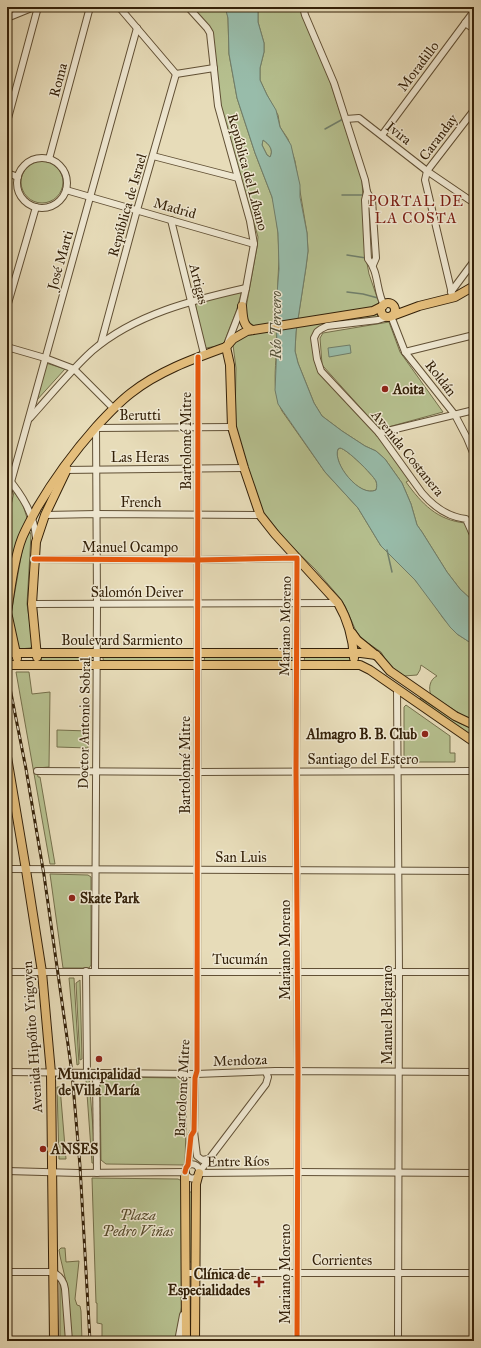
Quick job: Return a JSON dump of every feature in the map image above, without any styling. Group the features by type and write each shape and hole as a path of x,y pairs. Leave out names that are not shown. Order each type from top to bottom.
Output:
{"main road":[{"path":"373,311 389,316 474,286"},
{"path":"19,664 11,653 7,612 20,545 32,517 63,470 82,443 113,408 150,380 201,355 226,347 236,336 254,330 373,311 386,305 418,306"},
{"path":"386,305 394,310 389,316"},
{"path":"386,305 381,310 389,316"},
{"path":"242,306 244,324 254,330"},
{"path":"226,347 230,365 232,427 260,515 275,534 338,603 350,631 354,653 354,665"},
{"path":"37,664 32,604 36,542 63,470"},
{"path":"350,631 357,640 377,657 390,671 455,716 474,725"},
{"name":"Boulevard Sarmiento","path":"11,653 366,653 377,657"},
{"path":"366,667 375,664 377,657"},
{"name":"Boulevard Sarmiento","path":"7,665 197,664 354,665 366,667"},
{"path":"366,667 474,742"},
{"path":"415,702 421,693"},
{"name":"Avenida Hipólito Yrigoyen","path":"7,757 42,972 51,1072 54,1341"},
{"name":"Bartolomé Mitre","path":"186,1341 187,1169"},
{"path":"195,1341 196,1184 199,1172"}],"street":[{"path":"7,18 34,7"},
{"path":"7,122 38,7"},
{"name":"Roma","path":"49,159 90,7"},
{"path":"119,7 176,74 214,68"},
{"name":"República del Líbano","path":"188,7 208,30 218,106 250,221 254,244 242,306 226,347"},
{"path":"304,7 305,15 331,73 367,192 365,200 368,259 373,265 381,299 386,305"},
{"name":"Moradillo","path":"382,135 474,11"},
{"path":"465,23 474,30"},
{"name":"José Marti","path":"7,500 9,480 28,420 137,28"},
{"name":"República de Israel","path":"101,343 176,74"},
{"name":"Caranday","path":"452,295 425,180 427,171 474,110"},
{"name":"Ivira","path":"346,119 359,118 427,171 474,203"},
{"path":"153,156 238,178"},
{"path":"41,158 49,159 58,164 65,173 67,184 66,190 60,200 56,203 46,207 36,207 20,195 17,183 18,176 20,171 29,162 41,158"},
{"path":"7,174 18,176"},
{"name":"Madrid","path":"66,190 254,244"},
{"path":"7,307 36,207"},
{"name":"Artigas","path":"171,220 191,301 201,355"},
{"path":"452,295 474,261"},
{"path":"28,420 91,352 101,343 117,333 140,321 191,301 246,288"},
{"name":"Roldán","path":"389,316 406,352 454,415 474,454"},
{"name":"Avenida Costanera","path":"389,316 378,320 327,326 319,330 314,338 316,359 321,371 379,433 429,501 444,512 466,519"},
{"path":"406,352 474,335"},
{"path":"7,348 45,358 74,369 113,408"},
{"name":"Bartolomé Mitre","path":"201,355 198,427 197,972 194,1131 197,1156 202,1160 208,1159"},
{"path":"379,433 474,410"},
{"name":"Berutti","path":"96,428 232,427"},
{"name":"Doctor Antonio Sobral","path":"95,971 97,664 96,428"},
{"name":"Las Heras","path":"63,470 244,468"},
{"path":"9,480 25,502 32,517 36,532 36,542"},
{"name":"French","path":"45,515 260,515"},
{"path":"474,517 466,519 474,537"},
{"name":"Manuel Ocampo","path":"34,559 198,560 297,558"},
{"name":"Mariano Moreno","path":"297,558 297,1341"},
{"name":"Salomón Deiver","path":"32,604 338,603"},
{"name":"Manuel Belgrano","path":"397,689 399,971 398,1341"},
{"name":"Santiago del Estero","path":"37,771 197,772 474,770"},
{"name":"San Luis","path":"7,869 474,871"},
{"name":"Tucumán","path":"7,972 474,972"},
{"path":"86,972 88,1073"},
{"name":"Mendoza","path":"7,1072 196,1074 298,1071 474,1072"},
{"path":"199,1172 266,1084 268,1077 266,1072"},
{"path":"96,1073 97,1173"},
{"name":"Bartolomé Mitre","path":"187,1169 194,1131"},
{"path":"187,1169 192,1164 197,1165 199,1172"},
{"name":"Entre Ríos","path":"7,1171 97,1173 187,1169 187,1176 192,1179 197,1177 199,1172 474,1173"},
{"path":"7,1272 53,1272 58,1274 65,1286 69,1341"},
{"name":"Corrientes","path":"186,1273 474,1273"},
{"path":"178,1341 186,1302"}],"green space":[{"path":"193,7 226,8 228,18 229,54 237,98 275,208 279,257 276,325 254,327 247,319 246,308 258,237 220,105 212,30"},
{"path":"258,7 300,7 328,75 362,180 366,258 369,274 379,303 377,313 379,317 316,331 316,363 368,423 410,480 406,482 424,504 438,515 465,523 474,543 474,602 460,589 447,572 417,525 411,504 402,483 385,459 376,451 365,446 322,416 314,403 298,363 295,351 296,332 308,251 307,233 295,161 288,139 280,127 278,115 260,80 260,68 264,52 264,43 258,22"},
{"path":"263,140 270,147 270,157 267,155 262,145"},
{"path":"42,161 57,167 63,182 57,197 42,203 27,197 21,182 27,167"},
{"path":"240,292 241,294 236,312 223,345 206,348 204,346 195,303"},
{"name":"Aoita","path":"389,322 400,352 443,412 381,429 323,366 320,338 323,333"},
{"path":"276,329 275,381 278,401 282,411 325,472 358,508 381,546 425,591 443,618 457,634 474,645 474,720 462,715 431,695 430,684 437,676 421,665 417,675 404,676 389,665 381,652 362,639 356,631 340,598 315,569 287,542 262,510 247,468 235,425 236,368 233,345 234,341 246,334"},
{"path":"46,363 65,369 36,401"},
{"path":"340,448 353,457 370,473 376,481 376,490 369,491 362,489 348,478 339,462 337,455 338,449"},
{"path":"14,492 23,505 27,518 7,590 7,523"},
{"path":"30,532 27,604 33,645 30,648 19,649 11,614 22,551 25,540"},
{"path":"43,656 90,656 92,659 90,661 43,661 41,659"},
{"path":"103,657 192,657 194,659 193,661 104,661"},
{"path":"206,657 291,657 293,659 292,661 206,662 204,659"},
{"path":"306,657 350,657 351,661 306,662 304,659"},
{"path":"16,672 29,672 32,694 50,692 49,767 37,768 38,777 40,777 55,864 50,864"},
{"path":"420,698 459,723 474,729 474,738 420,700"},
{"name":"Almagro B. B. Club","path":"406,705 450,736 450,753 455,753 455,762 404,762 404,707"},
{"path":"57,730 89,731 88,748 57,747"},
{"name":"Skate Park","path":"50,874 88,875 91,877 91,965 89,968 63,968"},
{"path":"69,978 74,978 79,1064 77,1065"},
{"path":"80,980 82,1059 80,1060 76,983"},
{"path":"87,1078 89,1078 96,1166 92,1163"},
{"path":"101,1078 182,1078 187,1082 185,1165 106,1164 101,1160 100,1081"},
{"path":"57,1087 60,1087 66,1159 59,1159"},
{"name":"Plaza Pedro Viñas","path":"92,1178 178,1179 182,1181 183,1298 176,1341 102,1341 102,1324 97,1323"},
{"path":"189,1192 193,1192 192,1262 189,1262"},
{"path":"61,1248 65,1248 66,1262 79,1261 75,1299 77,1305 80,1306 81,1311 82,1341 71,1341 68,1290 59,1250"},
{"path":"60,1283 62,1284 67,1341 60,1341"}],"shaded area":[{"path":"225,7 258,7 258,22 264,43 264,52 260,68 260,80 276,110 280,127 291,145 300,185 300,197 307,233 308,251 296,332 295,351 298,363 314,403 322,416 365,446 376,451 385,459 402,483 411,504 417,525 447,572 460,589 474,602 474,645 457,634 450,627 415,580 381,546 358,508 325,472 278,404 275,390 277,346 276,307 279,269 278,233 272,197 255,153 237,98 229,54 228,18","holes":["263,140 270,147 270,157 267,155 262,145","340,448 353,457 370,473 376,481 376,490 370,491 362,489 349,478 339,462 337,455 338,449"]},
{"path":"350,345 351,353 329,357 328,348"}],"waterway":[{"path":"325,129 343,119"},
{"path":"342,195 363,195"},
{"path":"347,255 366,258"},
{"path":"347,292 378,298"},
{"path":"387,550 392,572"}],"railway":[{"path":"7,673 26,769 44,875 72,1073 80,1166 90,1341"}],"cycle path":[{"path":"185,1172 188,1165 191,1136 194,1131 195,1078 197,1071 198,357"},
{"path":"34,559 198,560 297,558 297,1341"}],"place":[{"name":"Aoita","path":"385,389"},
{"name":"Almagro B. B. Club","path":"425,734"},
{"name":"Skate Park","path":"72,898"},
{"name":"Municipalidad de Villa María","path":"99,1059"},
{"name":"ANSES","path":"43,1149"},
{"name":"Clínica de Especialidades","path":"259,1282"}],"district":[{"name":"PORTAL DE LA COSTA","path":"416,210"}],"water label":[{"name":"Río Tercero","path":"276,325"}]}
